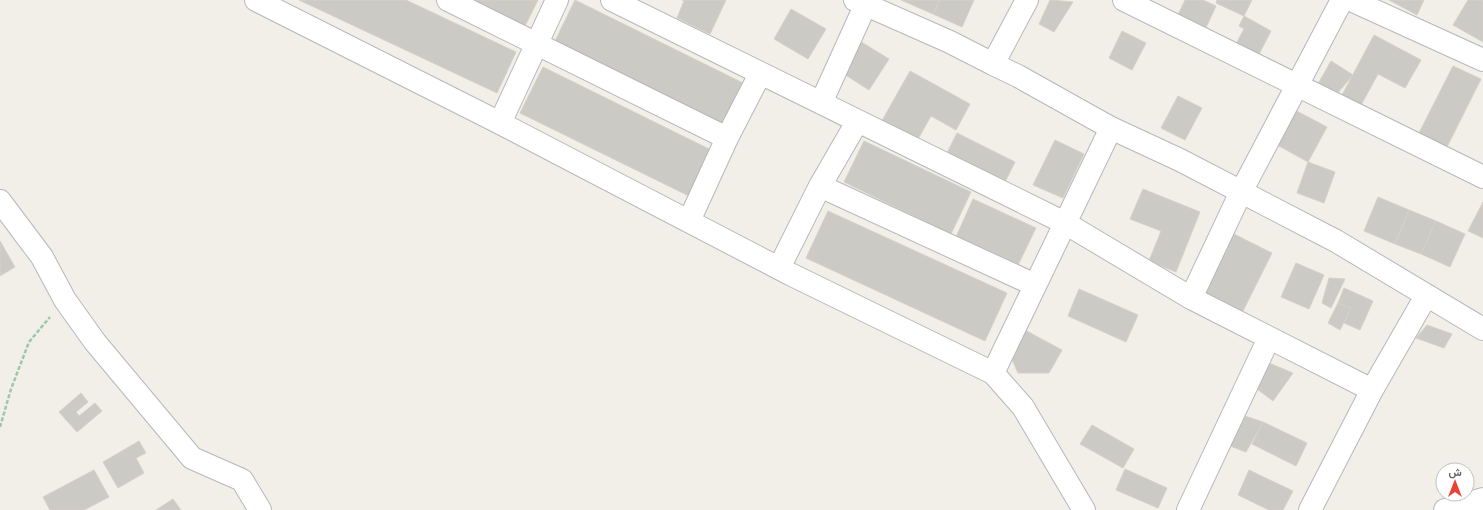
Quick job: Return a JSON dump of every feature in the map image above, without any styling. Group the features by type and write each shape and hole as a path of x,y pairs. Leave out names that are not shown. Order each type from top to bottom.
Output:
{"street":[{"path":"256,0 500,123 779,268 993,373 1023,407 1084,510"},
{"path":"448,0 727,138"},
{"path":"500,123 557,0"},
{"path":"612,0 1065,224 1190,298 1372,390"},
{"path":"993,64 1027,0"},
{"path":"1124,0 1483,176"},
{"path":"1190,298 1241,192 1342,0"},
{"path":"1351,0 1483,60"},
{"path":"821,103 860,3 950,42 1018,76 1111,128 1180,160 1336,241 1483,329"},
{"path":"689,221 727,138 760,74"},
{"path":"779,268 820,186 857,122"},
{"path":"993,373 1111,128"},
{"path":"820,186 1035,286"},
{"path":"0,201 42,256 65,300 96,342 192,458 242,480 260,510"},
{"path":"1310,510 1372,390 1426,296"},
{"path":"1188,510 1269,338"},
{"path":"1445,510 1483,499"}],"path":[{"path":"0,427 11,389 29,342 65,300"}],"building":[{"path":"299,0 406,0 516,52 497,93"},
{"path":"474,0 538,0 525,26"},
{"path":"575,0 743,83 722,126 554,43"},
{"path":"682,0 726,0 710,34 677,18 684,1"},
{"path":"901,0 940,0 933,14"},
{"path":"940,0 974,0 962,27 933,14"},
{"path":"1050,0 1073,2 1054,32 1039,24"},
{"path":"1185,0 1203,0 1216,6 1204,32 1176,19"},
{"path":"1217,0 1252,0 1244,16 1216,3"},
{"path":"1389,0 1424,0 1417,15"},
{"path":"1468,0 1483,0 1483,42 1453,25"},
{"path":"791,9 826,29 808,59 774,39"},
{"path":"1244,16 1271,31 1258,56 1236,44 1244,29 1239,26"},
{"path":"1122,31 1146,43 1132,70 1109,58"},
{"path":"1374,35 1421,60 1405,88 1378,74 1360,107 1341,97"},
{"path":"858,40 889,59 869,90 838,70"},
{"path":"1331,61 1353,75 1335,96 1318,84"},
{"path":"1453,66 1481,79 1447,147 1419,133"},
{"path":"543,67 713,151 691,197 520,113"},
{"path":"910,71 970,104 956,130 931,116 914,146 879,126"},
{"path":"1178,96 1202,108 1185,140 1161,128"},
{"path":"1289,107 1327,127 1308,162 1270,141"},
{"path":"957,133 1015,162 1005,182 947,153"},
{"path":"1055,140 1084,154 1063,198 1033,185"},
{"path":"864,141 971,192 951,234 844,182"},
{"path":"1308,162 1335,172 1324,203 1297,193"},
{"path":"1143,189 1200,212 1176,272 1149,261 1161,231 1130,219"},
{"path":"1378,197 1409,210 1395,244 1364,231"},
{"path":"973,199 1036,228 1018,265 956,237"},
{"path":"1483,202 1483,238 1468,231"},
{"path":"1409,210 1436,221 1421,254 1395,244"},
{"path":"828,211 1007,293 985,341 806,258"},
{"path":"1436,221 1465,234 1450,267 1421,254"},
{"path":"1230,232 1272,253 1242,313 1200,292"},
{"path":"0,241 15,267 0,276"},
{"path":"1296,263 1324,275 1309,309 1281,297"},
{"path":"1329,278 1345,279 1331,308 1322,303"},
{"path":"1344,288 1373,301 1360,330 1344,323 1351,308 1338,303"},
{"path":"1079,289 1138,315 1126,342 1068,316"},
{"path":"1338,303 1351,308 1340,330 1328,323"},
{"path":"1427,325 1452,334 1444,348 1416,338"},
{"path":"1023,329 1062,350 1049,373 1018,373 1010,355"},
{"path":"1269,363 1293,373 1273,401 1253,386"},
{"path":"81,393 88,402 76,412 79,416 95,403 102,411 77,432 59,412"},
{"path":"1242,415 1263,422 1246,452 1230,446"},
{"path":"1263,422 1307,443 1296,466 1252,444"},
{"path":"1092,425 1134,449 1123,468 1080,444"},
{"path":"139,441 146,453 136,458 144,473 118,488 103,462"},
{"path":"1125,469 1167,488 1158,508 1116,490"},
{"path":"94,470 109,497 84,510 50,510 43,497"},
{"path":"1249,470 1293,491 1283,510 1269,510 1238,495"},
{"path":"173,499 181,510 156,510"}]}
